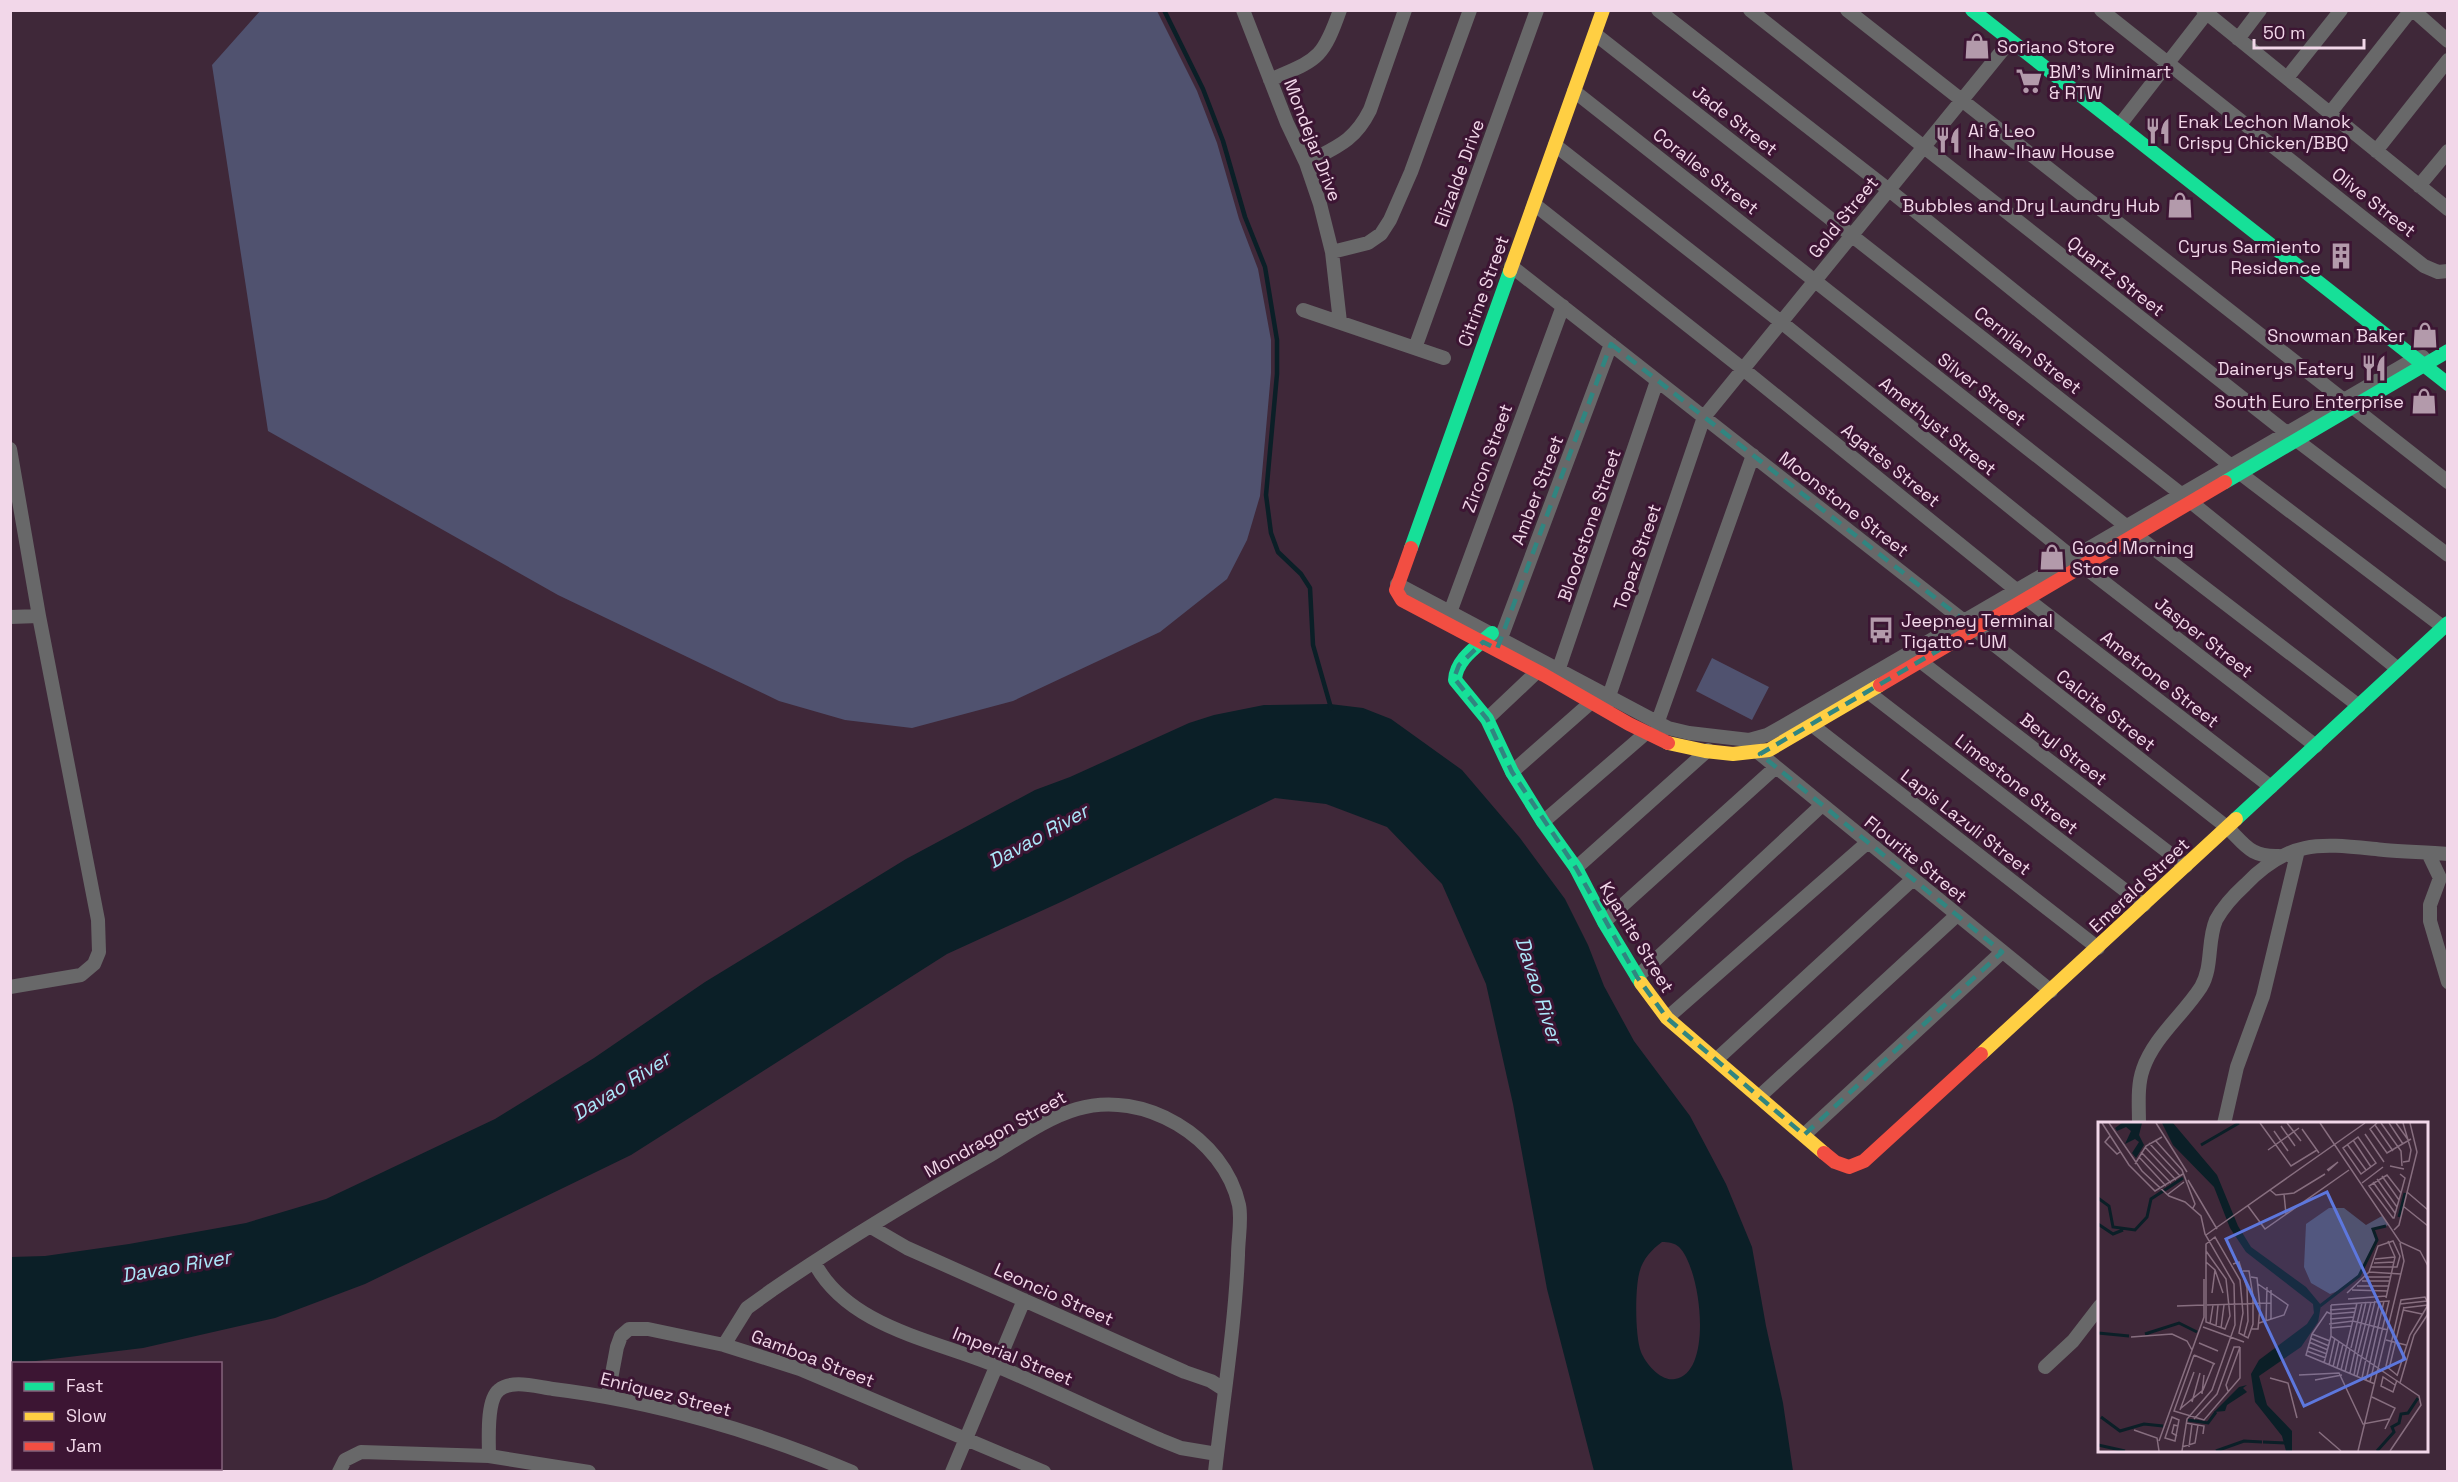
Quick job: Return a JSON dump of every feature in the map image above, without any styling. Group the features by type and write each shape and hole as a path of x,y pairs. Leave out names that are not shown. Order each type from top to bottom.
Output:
{"street":[{"path":"1270,80 1316,59 1332,35 1340,10"},
{"path":"1306,163 1353,137 1362,125 1370,110 1405,10"},
{"path":"1332,252 1368,243 1381,234 1390,220 1411,172 1470,10"},
{"name":"Elizalde Drive","path":"1415,348 1537,10"},
{"name":"Citrine Street","path":"1448,617 1402,600 1397,594 1397,584 1603,10"},
{"path":"1658,10 1889,190 2235,470 2445,625"},
{"name":"Quartz Street","path":"1750,10 2292,437 2448,555"},
{"path":"1847,10 2347,405 2448,482"},
{"path":"1972,10 2448,384"},
{"name":"Olive Street","path":"2102,10 2424,266 2438,272 2448,271"},
{"path":"2238,39 2260,10"},
{"path":"2287,78 2341,10"},
{"path":"2330,113 2412,10 2448,41"},
{"name":"Mondejar Drive","path":"1245,11 1270,80 1306,163 1320,204 1332,252 1340,322"},
{"path":"2119,126 2206,11 2448,209"},
{"name":"Jade Street","path":"1595,34 1852,235"},
{"name":"Gold Street","path":"1704,417 2010,41"},
{"path":"2376,151 2448,60"},
{"name":"Coralles Street","path":"1574,91 1816,280"},
{"name":"Amethyst Street","path":"1555,145 1781,322 2071,557"},
{"path":"2419,186 2448,151"},
{"name":"Agates Street","path":"1534,204 1743,369 2016,590"},
{"name":"Cernilan Street","path":"1852,235 2186,498 2398,669"},
{"name":"Moonstone Street","path":"1511,266 1963,620"},
{"name":"Silver Street","path":"1816,280 2131,530 2359,706"},
{"name":"Zircon Street","path":"1448,617 1563,306"},
{"path":"1304,310 1444,358"},
{"name":"Amber Street","path":"1494,640 1611,344"},
{"path":"1652,728 1740,740 1758,738 1783,726 2071,557 2131,530 2421,362 2444,354"},
{"name":"Bloodstone Street","path":"1549,671 1657,381"},
{"name":"Topaz Street","path":"1601,700 1704,417"},
{"path":"10,449 39,616 98,920 99,952 94,964 81,975 10,987"},
{"path":"1543,822 1652,728 1753,455"},
{"path":"1448,617 1652,728 1669,743 1708,750 1759,753 1812,725 2083,566 2131,530"},
{"name":"Jasper Street","path":"2071,557 2316,746"},
{"name":"Ametrone Street","path":"2027,599 2271,787"},
{"path":"10,617 39,616"},
{"name":"Calcite Street","path":"1963,620 2228,828 2249,849 2258,855 2279,856"},
{"name":"Emerald Street","path":"1849,1167 1864,1161 2051,992 2445,625"},
{"name":"Kyanite Street","path":"1494,640 1459,665 1454,675 1456,683 1487,719 1512,772 1543,822 1576,868 1604,922 1637,977 1667,1018 1804,1136 1835,1161 1849,1167"},
{"name":"Beryl Street","path":"1920,661 2186,866"},
{"path":"1487,719 1549,671"},
{"name":"Limestone Street","path":"1868,692 2144,905"},
{"path":"1512,772 1601,700"},
{"name":"Lapis Lazuli Street","path":"1812,725 2098,948"},
{"path":"1576,868 1708,750"},
{"name":"Flourite Street","path":"1759,753 2051,992"},
{"path":"1604,922 1776,767"},
{"path":"1637,977 1822,805"},
{"path":"1667,1018 1868,842"},
{"path":"2139,1122 2139,1089 2143,1068 2167,1030 2202,986 2216,922 2224,908 2259,870 2279,856 2298,849 2347,845 2448,854"},
{"path":"2224,1122 2237,1067 2263,996 2298,849"},
{"path":"2428,853 2440,878 2430,905 2430,921 2448,982"},
{"path":"1717,1059 1912,879"},
{"path":"1760,1096 1957,915"},
{"path":"1804,1136 2002,951"},
{"name":"Mondragon Street","path":"724,1345 747,1308 814,1262 1045,1123 1076,1109 1098,1105 1124,1105 1146,1109 1173,1121 1201,1141 1220,1162 1233,1185 1239,1207 1237,1283 1215,1472"},
{"name":"Leoncio Street","path":"871,1227 899,1244 1225,1390"},
{"name":"Imperial Street","path":"814,1262 832,1291 852,1306 908,1335 996,1366 1181,1448 1217,1454"},
{"path":"952,1472 1024,1300"},
{"path":"2045,1367 2073,1341 2098,1309"},
{"name":"Gamboa Street","path":"608,1395 621,1336 629,1329 648,1329 724,1345 800,1369 1044,1472"},
{"name":"Enriquez Street","path":"489,1456 492,1400 497,1391 506,1386 522,1385 608,1395 765,1439 852,1472"},
{"path":"339,1472 345,1460 360,1452 489,1456 589,1472"}],"highlighted area":[{"path":"1611,344 1975,629 1760,754 2002,952 1804,1135 1667,1018 1637,977 1576,868 1512,772 1487,719 1454,678 1459,665 1483,642 1497,649"}],"shaded area":[{"path":"261,10 1157,11 1197,91 1217,143 1239,219 1258,269 1271,340 1271,373 1260,496 1247,540 1227,579 1160,632 1013,701 912,728 845,720 779,701 558,595 268,431 212,65"},
{"path":"1712,658 1769,687 1752,720 1696,691"}],"water":[{"name":"Davao River","path":"1330,704 1363,708 1391,719 1462,770 1520,838 1565,899 1588,945 1604,986 1634,1041 1690,1116 1726,1184 1752,1247 1783,1403 1793,1471 1594,1471 1547,1289 1513,1104 1486,984 1442,884 1387,827 1326,804 1275,798 1063,901 947,954 631,1155 365,1284 275,1318 143,1348 12,1362 11,1364 11,1257 45,1256 129,1244 246,1223 326,1199 495,1119 594,1058 705,982 906,859 1035,790 1070,777 1189,723 1214,715 1264,705","holes":["1662,1242 1679,1247 1687,1258 1698,1296 1700,1319 1695,1359 1687,1372 1675,1379 1664,1378 1646,1362 1639,1345 1636,1313 1640,1269 1651,1252"]}],"waterway":[{"path":"1164,10 1203,89 1223,141 1245,217 1265,267 1277,340 1277,374 1266,495 1271,533 1278,552 1301,574 1310,588 1313,645 1331,708"}],"traffic: fast":[{"path":"1972,10 2448,384"},
{"path":"1411,548 1510,271"},
{"path":"2225,482 2448,351"},
{"path":"2236,819 2448,623"},
{"path":"1492,633 1463,659 1456,672 1455,680 1487,719 1512,772 1543,822 1576,868 1604,922 1641,983"}],"traffic: slow":[{"path":"1510,271 1603,10"},
{"path":"1668,743 1733,754 1769,750 1880,685"},
{"path":"1981,1054 2236,819"},
{"path":"1641,983 1667,1018 1824,1153"}],"traffic: jam":[{"path":"1880,685 2225,482"},
{"path":"1411,548 1396,590 1402,600 1668,743"},
{"path":"1824,1153 1835,1162 1849,1167 1864,1161 1981,1054"}],"place":[{"name":"Soriano Store","path":"1977,46"},
{"name":"BM's Minimart & RTW","path":"2029,81"},
{"name":"Enak Lechon Manok Crispy Chicken/BBQ","path":"2158,131"},
{"name":"Ai & Leo Ihaw-Ihaw House","path":"1948,140"},
{"name":"Bubbles and Dry Laundry Hub","path":"2180,205"},
{"name":"Cyrus Sarmiento Residence","path":"2341,256"},
{"name":"Snowman Baker","path":"2425,335"},
{"name":"Dainerys Eatery","path":"2374,368"},
{"name":"South Euro Enterprise","path":"2424,401"},
{"name":"Good Morning Store","path":"2052,557"},
{"name":"Jeepney Terminal Tigatto - UM","path":"1881,630"}]}
